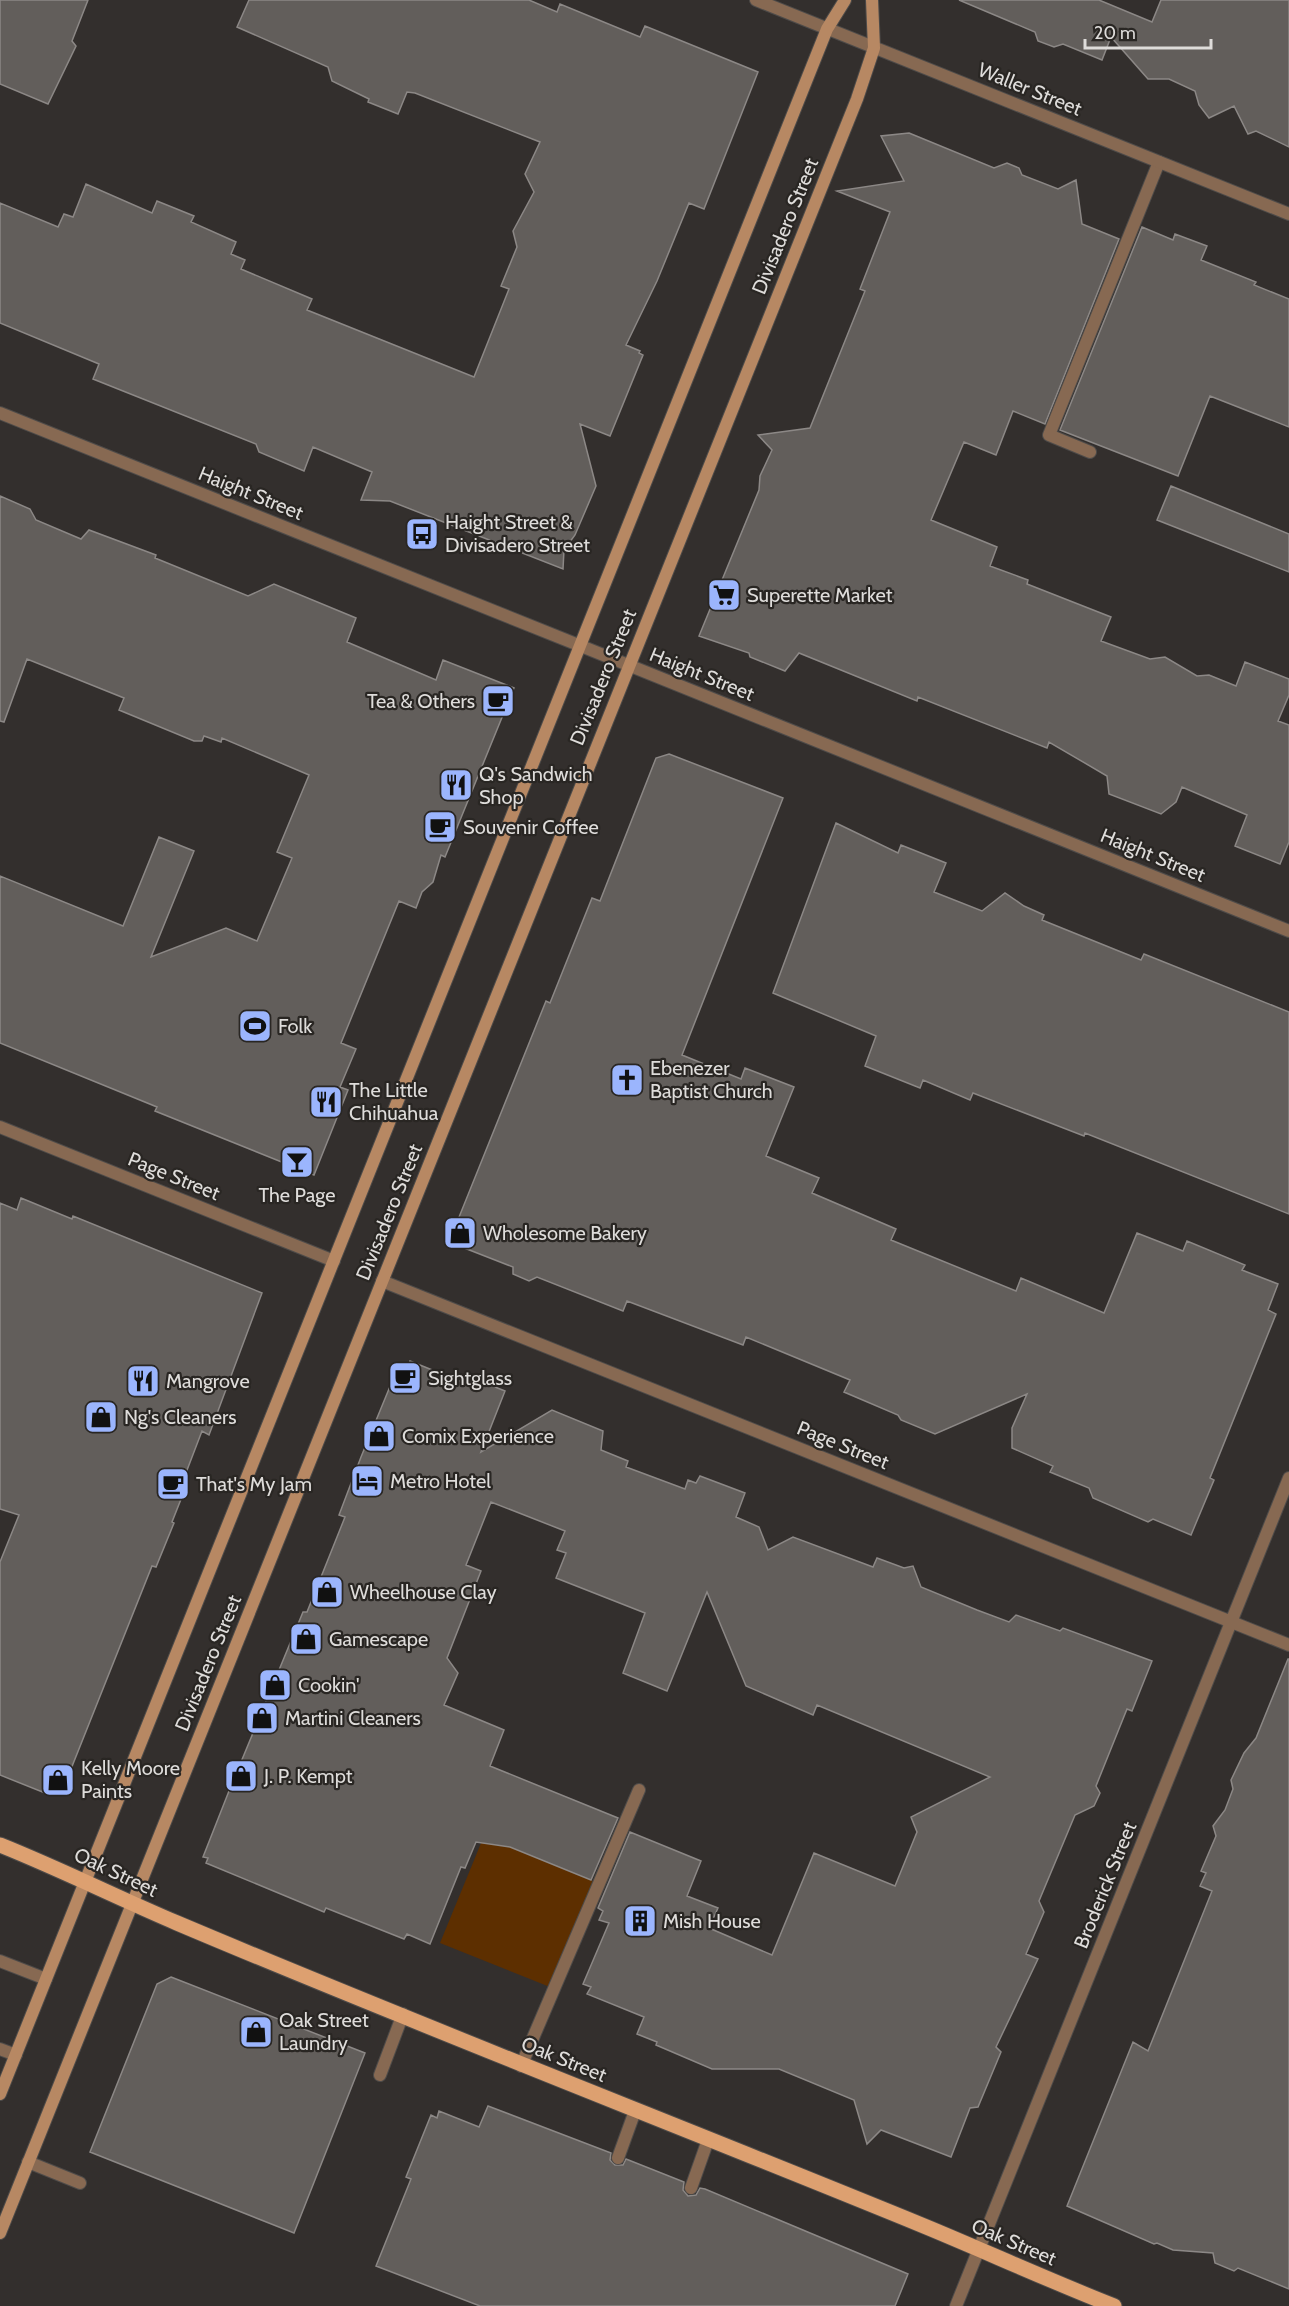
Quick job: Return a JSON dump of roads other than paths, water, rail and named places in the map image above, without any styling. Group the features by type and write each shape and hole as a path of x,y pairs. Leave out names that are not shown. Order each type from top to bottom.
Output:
{"main road":[{"name":"Divisadero Street","path":"0,2094 827,29 845,0"},
{"name":"Divisadero Street","path":"0,2233 857,99 874,48 872,0"},
{"name":"Oak Street","path":"0,1845 85,1880 132,1903 522,2066 1114,2306"}],"street":[{"name":"Waller Street","path":"756,0 1289,214"},
{"path":"1089,452 1048,435 1159,162"},
{"name":"Haight Street","path":"0,413 1289,931"},
{"name":"Page Street","path":"0,1127 334,1261"},
{"name":"Page Street","path":"382,1281 1289,1645"},
{"name":"Broderick Street","path":"956,2306 1289,1478"},
{"path":"522,2066 639,1790"},
{"path":"0,1961 46,1979"},
{"path":"380,2075 402,2014"},
{"path":"0,2049 16,2055"},
{"path":"618,2158 635,2111"},
{"path":"691,2188 708,2140"},
{"path":"28,2162 80,2183"}],"place":[{"name":"Haight Street & Divisadero Street","path":"422,534"},
{"name":"Superette Market","path":"724,595"},
{"name":"Tea & Others","path":"498,701"},
{"name":"Q's Sandwich Shop","path":"456,785"},
{"name":"Souvenir Coffee","path":"440,827"},
{"name":"Folk","path":"255,1026"},
{"name":"Ebenezer Baptist Church","path":"627,1080"},
{"name":"The Little Chihuahua","path":"326,1102"},
{"name":"The Page","path":"297,1162"},
{"name":"Wholesome Bakery","path":"460,1233"},
{"name":"Sightglass","path":"405,1378"},
{"name":"Mangrove","path":"143,1381"},
{"name":"Ng's Cleaners","path":"101,1417"},
{"name":"Comix Experience","path":"379,1436"},
{"name":"Metro Hotel","path":"367,1481"},
{"name":"That's My Jam","path":"173,1484"},
{"name":"Wheelhouse Clay","path":"327,1592"},
{"name":"Gamescape","path":"306,1639"},
{"name":"Cookin'","path":"275,1685"},
{"name":"Martini Cleaners","path":"262,1718"},
{"name":"J. P. Kempt","path":"241,1776"},
{"name":"Kelly Moore Paints","path":"58,1780"},
{"name":"Mish House","path":"640,1921"},
{"name":"Oak Street Laundry","path":"256,2032"}]}
